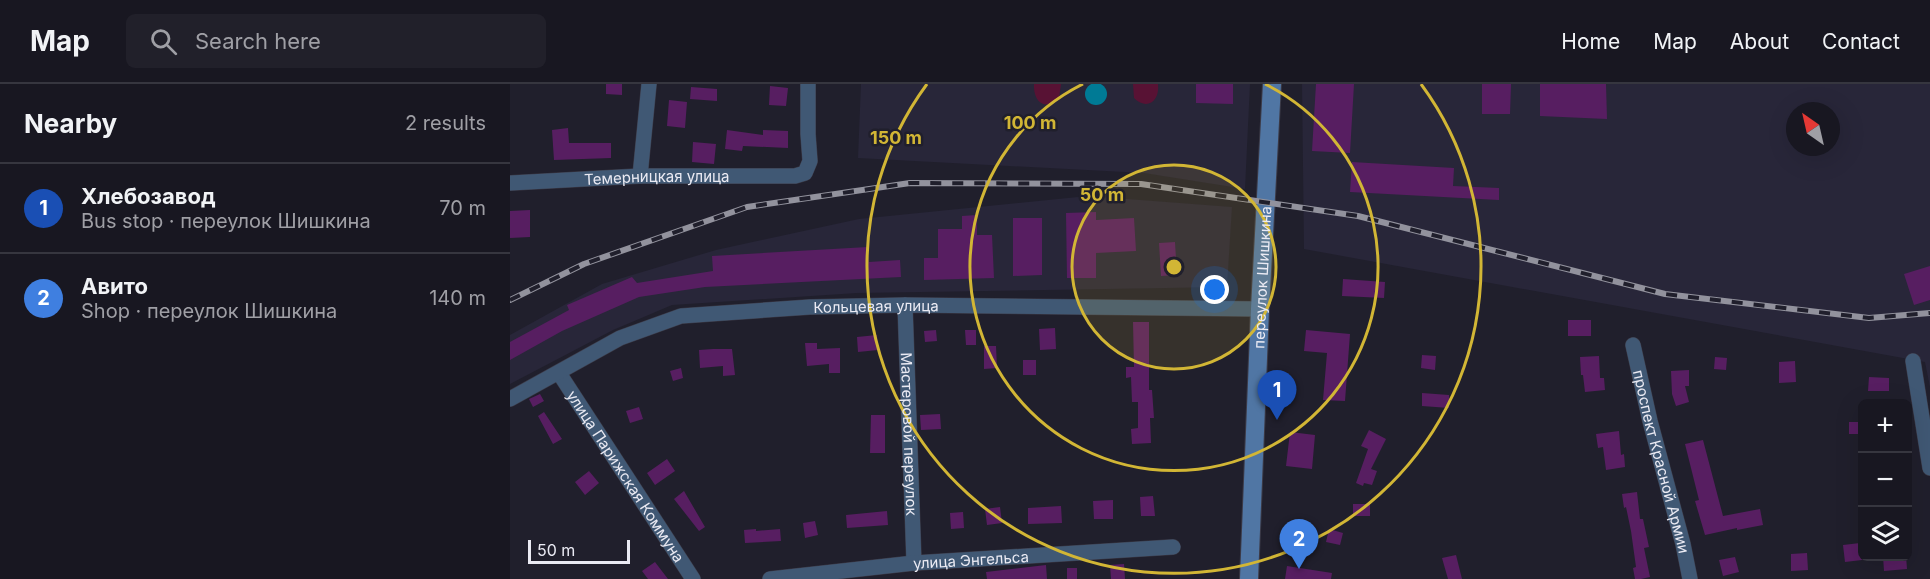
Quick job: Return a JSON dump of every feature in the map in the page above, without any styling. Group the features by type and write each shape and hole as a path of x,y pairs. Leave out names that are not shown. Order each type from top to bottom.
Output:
{"main road":[{"name":"переулок Шишкина","path":"1249,579 1272,84"}],"street":[{"path":"640,176 648,84"},
{"name":"Темерницкая улица","path":"510,183 640,176 795,176 805,173 810,161 808,84"},
{"name":"Кольцевая улица","path":"510,399 620,338 681,316 810,307 905,305 1260,309"},
{"name":"Мастеровой переулок","path":"905,305 914,563"},
{"name":"проспект Красной Армии","path":"1634,345 1690,579"},
{"path":"1913,361 1930,468"},
{"name":"улица Парижская Коммуна","path":"559,373 693,579"},
{"name":"улица Энгельса","path":"770,579 914,563 1173,547"}],"shaded area":[{"path":"861,84 1250,84 1245,189 1144,173 858,158"},
{"path":"1034,84 1061,84 1059,98 1049,104 1040,103 1035,95"},
{"path":"1133,84 1158,84 1155,99 1148,104 1139,102 1134,98"},
{"path":"1302,84 1930,84 1930,387 1925,362 1304,249"},
{"path":"1088,196 1232,207 1227,287 857,293 672,305 613,330 510,384 510,335 602,284 716,250 859,219"}],"water":[{"path":"1096,83 1104,86 1107,94 1104,102 1096,105 1088,102 1085,94 1088,86"}],"building":[{"path":"606,84 622,84 622,95 606,94"},
{"path":"1196,84 1233,84 1233,104 1196,103"},
{"path":"1316,84 1354,84 1350,153 1312,151"},
{"path":"1482,84 1511,84 1510,114 1482,114"},
{"path":"1540,84 1606,84 1607,119 1540,116"},
{"path":"770,86 788,88 786,106 769,105"},
{"path":"691,87 717,89 717,101 690,99"},
{"path":"669,100 687,102 685,128 667,126"},
{"path":"568,128 569,143 611,143 611,158 554,160 552,130"},
{"path":"727,130 763,135 763,130 788,131 788,148 743,146 742,151 725,149"},
{"path":"693,142 716,144 714,164 692,162"},
{"path":"1352,162 1454,168 1453,186 1499,188 1499,200 1350,192"},
{"path":"530,210 530,237 510,238 510,211"},
{"path":"1096,212 1096,220 1134,218 1136,251 1096,253 1096,278 1067,278 1066,213"},
{"path":"977,215 977,235 992,235 994,278 924,280 924,258 938,258 938,229 962,229 962,216"},
{"path":"1013,218 1042,218 1042,275 1013,276"},
{"path":"1175,242 1177,275 1161,276 1159,243"},
{"path":"868,247 869,262 900,260 901,277 705,287 639,297 562,331 510,360 510,342 569,310 567,305 632,277 637,283 713,271 712,256"},
{"path":"1930,266 1930,300 1914,305 1904,274"},
{"path":"1343,279 1385,282 1384,298 1342,296"},
{"path":"1568,320 1591,320 1591,336 1568,336"},
{"path":"1133,322 1149,322 1149,390 1152,390 1154,418 1150,418 1151,443 1132,444 1131,429 1138,428 1138,402 1132,402 1131,377 1126,378 1126,367 1134,367"},
{"path":"1055,328 1056,349 1040,350 1039,329"},
{"path":"936,330 937,341 925,342 924,331"},
{"path":"965,330 976,330 976,345 966,345"},
{"path":"1306,330 1350,334 1345,401 1323,400 1327,353 1304,351"},
{"path":"877,335 878,350 858,352 857,337"},
{"path":"805,343 817,343 817,349 840,348 840,373 829,373 829,364 807,366"},
{"path":"984,346 996,346 997,368 984,369"},
{"path":"732,349 735,375 723,376 723,366 700,368 699,350"},
{"path":"1422,355 1436,356 1435,370 1421,368"},
{"path":"1599,356 1600,378 1604,378 1605,390 1585,392 1580,357"},
{"path":"1715,357 1727,358 1726,370 1714,369"},
{"path":"1023,360 1036,360 1036,375 1023,375"},
{"path":"1795,361 1796,382 1779,383 1779,362"},
{"path":"681,368 683,378 673,381 670,371"},
{"path":"1689,370 1689,386 1685,386 1689,402 1676,406 1672,394 1671,371"},
{"path":"1869,377 1889,378 1889,391 1868,391"},
{"path":"1422,393 1449,395 1449,408 1422,406"},
{"path":"540,394 544,401 533,407 529,399"},
{"path":"639,407 643,419 630,423 626,411"},
{"path":"544,412 562,439 553,444 538,416"},
{"path":"940,414 941,429 921,430 920,415"},
{"path":"871,415 885,415 885,453 870,453"},
{"path":"1849,422 1858,422 1858,434 1849,434"},
{"path":"1369,430 1386,439 1371,469 1377,471 1372,485 1364,483 1363,486 1356,483 1368,449 1361,446"},
{"path":"1619,431 1621,455 1624,454 1625,467 1606,470 1603,447 1598,448 1596,434"},
{"path":"1290,432 1315,435 1312,469 1286,466"},
{"path":"1703,440 1723,516 1760,509 1763,525 1705,535 1695,501 1699,500 1685,444"},
{"path":"667,459 675,471 655,485 647,473"},
{"path":"589,471 599,483 585,495 575,482"},
{"path":"684,491 705,527 699,531 674,499"},
{"path":"1637,492 1640,519 1643,519 1649,547 1644,548 1650,577 1641,579 1635,579 1633,568 1636,567 1631,531 1622,494"},
{"path":"1153,496 1155,516 1141,516 1140,497"},
{"path":"1113,500 1113,519 1094,519 1093,501"},
{"path":"1353,504 1370,504 1370,516 1353,516"},
{"path":"1061,506 1062,523 1028,524 1028,508"},
{"path":"1000,507 1002,523 987,525 985,509"},
{"path":"887,511 888,525 847,528 846,515"},
{"path":"963,512 964,528 951,529 950,513"},
{"path":"815,521 818,535 805,538 803,523"},
{"path":"756,529 756,531 780,529 781,541 745,543 744,530"},
{"path":"1329,529 1343,533 1340,545 1326,542"},
{"path":"1858,543 1858,560 1845,562 1843,545"},
{"path":"1807,553 1808,570 1791,571 1791,554"},
{"path":"1456,555 1462,579 1448,579 1442,558"},
{"path":"1735,557 1739,572 1723,576 1719,560"},
{"path":"1883,561 1906,561 1907,569 1884,571"},
{"path":"655,562 668,579 648,579 642,571"},
{"path":"1124,564 1125,579 1111,579 1110,565"},
{"path":"1046,565 1047,579 987,579 986,572"},
{"path":"1287,566 1332,573 1331,579 1285,579"},
{"path":"1067,568 1077,568 1077,579 1067,579"}],"railway":[{"path":"510,300 584,264 747,207 910,183 1141,184 1358,216 1665,294 1869,318 1930,313"}],"place":[{"name":"Хлебозавод","path":"1277,420"},
{"name":"Авито","path":"1299,569"}]}
